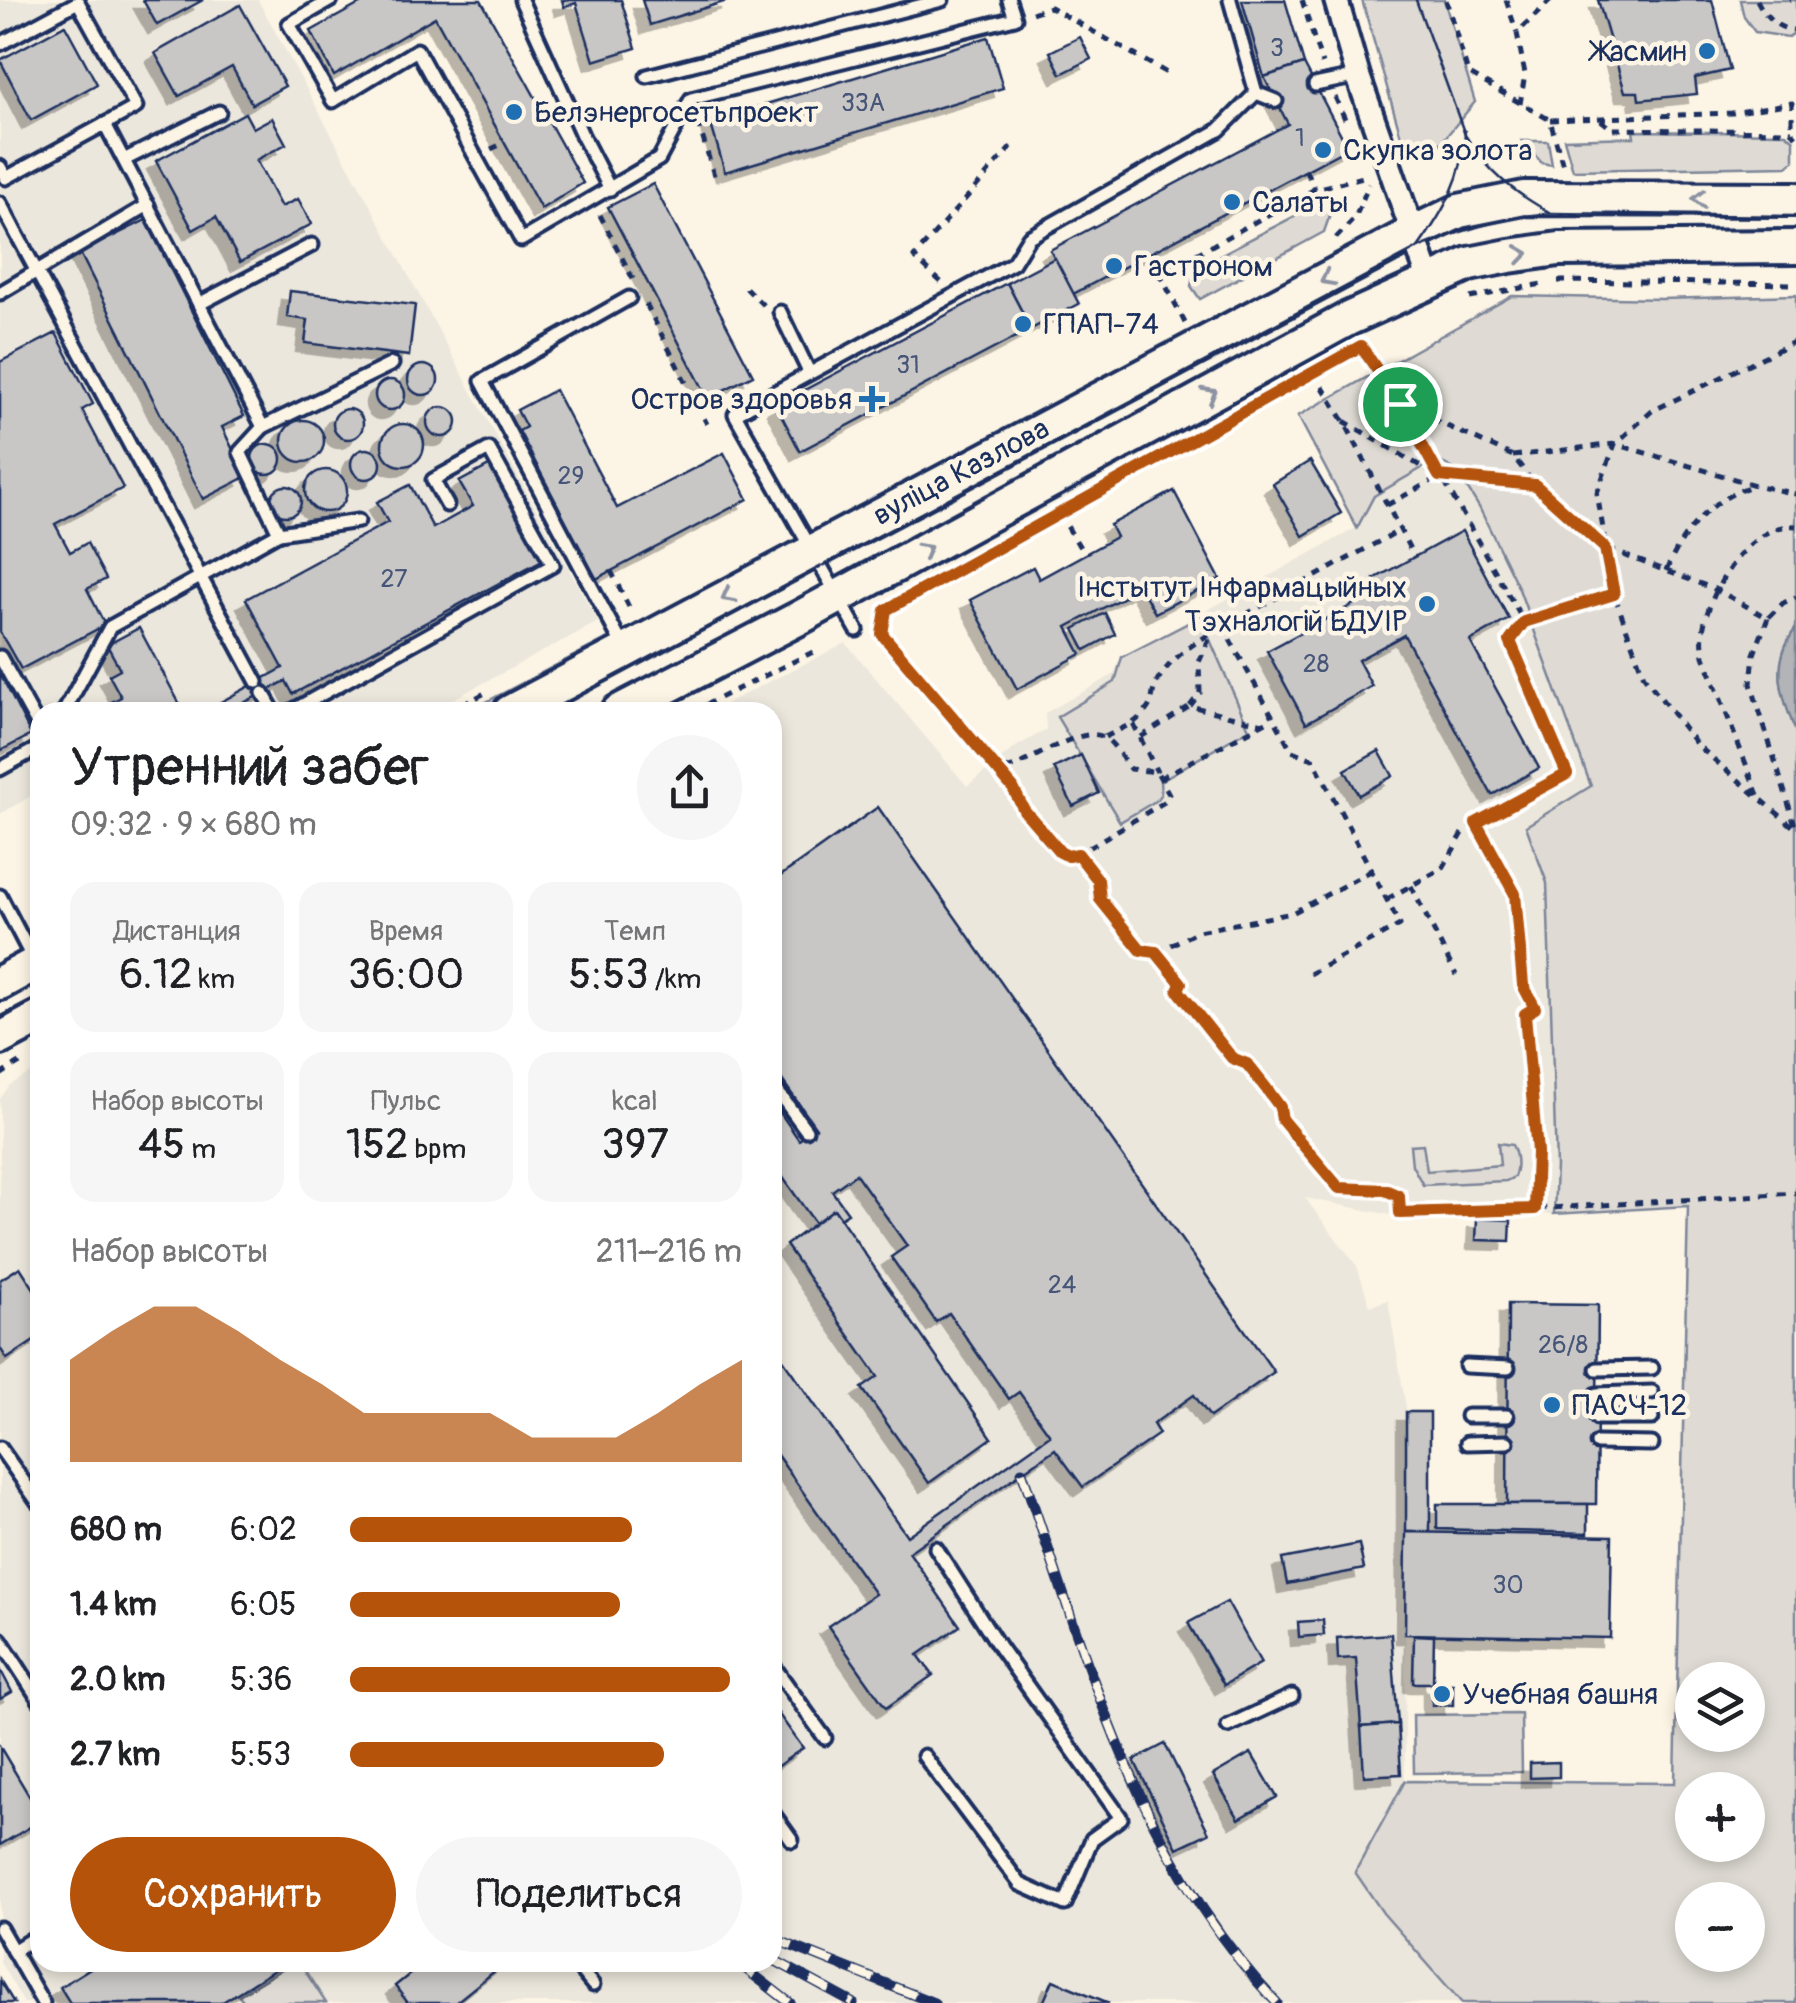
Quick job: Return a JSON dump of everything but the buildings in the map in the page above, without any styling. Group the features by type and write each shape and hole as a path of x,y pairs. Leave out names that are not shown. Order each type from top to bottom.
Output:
{"main road":[{"name":"вуліца Казлова","path":"529,702 1459,211 1524,198 1796,199"},
{"name":"вуліца Казлова","path":"637,702 1348,319 1469,264 1559,249 1796,247"},
{"path":"0,983 30,970"},
{"path":"0,1038 30,1022"}],"street":[{"path":"1336,0 1358,76 1429,280"}],"lane":[{"path":"331,0 289,24 333,101 416,50 520,240 659,159 691,99 1015,18 1010,0"},
{"path":"521,0 610,189"},
{"path":"647,76 942,0"},
{"path":"1230,0 1256,93"},
{"path":"0,44 78,2 136,107 2,176"},
{"path":"1321,84 1358,76"},
{"path":"1256,93 1276,101"},
{"path":"856,630 736,414 1013,263 1029,237 1218,130 1256,93"},
{"path":"124,160 219,112"},
{"path":"105,124 264,427"},
{"path":"0,203 268,702"},
{"path":"0,292 148,205"},
{"path":"200,304 312,244"},
{"path":"625,651 482,381 632,292"},
{"path":"780,312 809,372"},
{"path":"279,533 240,452 264,427 392,364"},
{"path":"308,702 553,565 488,449 433,480 448,505"},
{"path":"69,702 110,627 279,533 358,521"},
{"path":"0,657 30,711"},
{"path":"0,769 30,752"},
{"path":"0,896 30,951"},
{"path":"782,1098 806,1130"},
{"path":"1466,1366 1508,1368"},
{"path":"1597,1369 1652,1368"},
{"path":"1597,1394 1652,1392"},
{"path":"1467,1416 1507,1416"},
{"path":"1597,1418 1652,1418"},
{"path":"1467,1443 1507,1442"},
{"path":"1596,1443 1652,1444"},
{"path":"0,1448 30,1490"},
{"path":"924,1756 1020,1884 1065,1904 1092,1838 1120,1818 1000,1648 936,1548"},
{"path":"0,1639 30,1686"},
{"path":"782,1678 825,1738"},
{"path":"1228,1726 1292,1696"},
{"path":"782,1826 792,1840"},
{"path":"0,1928 43,2003"},
{"path":"13,1951 30,1940"},
{"path":"582,1972 593,1985"}],"path":[{"path":"1302,0 1321,84 1349,129"},
{"path":"1446,0 1468,73 1550,120 1598,118 1732,113 1792,102 1794,134 1612,129 1598,118"},
{"path":"1518,33 1551,0"},
{"path":"1758,0 1772,22 1796,30"},
{"path":"1509,2 1525,74 1520,104"},
{"path":"1050,8 1172,76"},
{"path":"691,99 716,182"},
{"path":"1550,120 1566,178"},
{"path":"955,295 914,257 1013,146"},
{"path":"1306,171 1316,190"},
{"path":"1186,323 1160,274 1316,190 1370,174 1366,196 1355,218 1338,238 1326,244"},
{"path":"592,200 632,292"},
{"path":"1462,300 1555,281 1796,284"},
{"path":"645,303 707,424"},
{"path":"1796,340 1652,411 1615,444 1596,493 1614,594 1644,676 1697,745 1796,828"},
{"path":"1346,355 1361,346 1400,404 1524,622"},
{"path":"1330,364 1314,373 1344,420 1414,557"},
{"path":"1400,404 1513,456 1535,485 1605,548 1718,590 1768,618"},
{"path":"1344,420 1439,476 1535,485"},
{"path":"1513,456 1615,444 1796,494"},
{"path":"1387,505 1439,476"},
{"path":"1666,571 1678,545 1700,516 1725,496 1755,485"},
{"path":"1059,513 1084,554"},
{"path":"1043,522 886,610 882,634 1013,788 1024,810 1060,852 1068,856 1078,854 1166,801 1169,794 1133,723"},
{"path":"1759,798 1704,656 1703,632 1718,590 1746,545 1785,525 1796,526"},
{"path":"988,762 1009,768 1077,735 1104,737 1133,723 1154,700 1161,674 1196,642 1400,530"},
{"path":"611,571 633,614"},
{"path":"1386,899 1443,868 1463,833 1476,823 1567,774 1510,641 1524,622 1614,594"},
{"path":"1796,597 1768,618 1754,654 1751,684 1796,828"},
{"path":"1223,627 1292,752 1313,759 1400,925 1310,974"},
{"path":"1140,737 1190,706 1200,693 1199,662 1212,633"},
{"path":"711,702 817,650"},
{"path":"1190,706 1263,724"},
{"path":"1104,737 1130,768 1159,775 1273,718"},
{"path":"1476,823 1515,894 1523,985 1535,1008 1525,1014 1537,1152 1535,1209"},
{"path":"1078,854 1098,880 1100,899 1141,950 1156,952 1198,930 1292,914 1372,871"},
{"path":"1411,886 1456,975"},
{"path":"1156,952 1181,983 1178,990 1232,1058 1247,1064 1257,1076 1280,1107 1282,1120 1339,1188 1385,1190 1399,1196 1400,1213 1796,1193"}],"shaded area":[{"path":"0,0 258,0 598,622 448,702 30,702 30,797 0,814"},
{"path":"1362,0 1444,0 1475,102 1434,151 1405,150"},
{"path":"1740,0 1796,0 1796,32 1788,37 1755,32 1744,17"},
{"path":"1633,131 1786,133 1794,140 1794,161 1788,166 1573,170 1564,139 1634,137"},
{"path":"1522,141 1548,141 1552,165 1542,163"},
{"path":"1322,202 1332,209 1324,232 1200,299 1191,286 1195,268"},
{"path":"1796,295 1796,628 1783,654 1781,679 1796,732 1796,2003 1462,2003 1383,1913 1355,1872 1405,1781 1675,1783 1675,1862 1765,1862 1765,1772 1675,1772 1676,1752 1765,1752 1765,1662 1678,1662 1688,1206 1554,1214 1556,1166 1547,883 1526,826 1591,786 1519,589 1479,507 1456,470 1436,460 1374,496 1357,528 1298,416 1512,296 1662,299"},
{"path":"1437,459 1456,470 1479,507 1519,589 1591,787 1526,826 1547,883 1556,1166 1554,1214 1396,1216 1305,1198 1357,1266 1370,1306 1388,1300 1406,1407 1405,1781 1355,1872 1383,1913 1462,2003 237,2003 233,1998 224,2003 24,2003 0,1962 0,1099 10,1085 30,1073 30,1972 782,1972 782,702 729,702 846,643 967,786 1017,746 1046,730 1045,713 1113,675 1122,657 1356,528 1373,496"},
{"path":"1200,617 1249,729 1160,781 1161,795 1157,800 1120,822 1057,717 1115,682 1122,657"},
{"path":"1796,628 1796,732 1783,692 1781,666"},
{"path":"608,638 612,647 505,702 486,702"},
{"path":"1498,1143 1512,1145 1516,1156 1514,1177 1506,1181 1423,1185 1412,1165 1410,1145 1423,1144 1427,1171 1500,1165"},
{"path":"1521,1714 1522,1772 1414,1773 1413,1715"},
{"path":"277,1972 306,1972 326,2003 245,2003 239,1995"}],"tram line":[{"path":"1416,0 1465,135 1502,180 1549,212"},
{"path":"1417,249 1457,179 1465,131"},
{"path":"567,702 1434,241 1499,221 1550,213 1796,216"},
{"path":"0,1020 30,1004"}],"railway":[{"path":"1022,1472 1094,1683 1152,1820 1187,1885 1229,1946 1277,2003"},
{"path":"782,1942 934,2003"},
{"path":"782,1964 853,2003"},
{"path":"750,1972 790,2003"}],"place":[{"name":"Жасмин","path":"1707,51"},
{"name":"Белэнергосетьпроект","path":"514,112"},
{"name":"Скупка золота","path":"1323,150"},
{"name":"Салаты","path":"1232,202"},
{"name":"Гастроном","path":"1114,266"},
{"name":"ГПАП-74","path":"1023,324"},
{"name":"Остров здоровья","path":"872,399"},
{"name":"Інстытут Інфармацыйных Тэхналогій БДУІР","path":"1427,604"},
{"name":"ПАСЧ-12","path":"1552,1405"},
{"name":"Учебная башня","path":"1442,1694"}],"route":[{"path":"1361,346 1400,404 1439,476 1535,485 1605,548 1614,594 1524,622 1510,641 1567,774 1476,823 1515,894 1523,985 1535,1008 1525,1014 1537,1152 1535,1209 1400,1213 1399,1196 1385,1190 1339,1188 1282,1120 1280,1107 1247,1064 1232,1058 1178,990 1181,983 1156,952 1141,950 1100,899 1098,880 1078,854 1068,856 1060,852 1024,810 1013,788 882,634 886,610 1361,346"}]}
